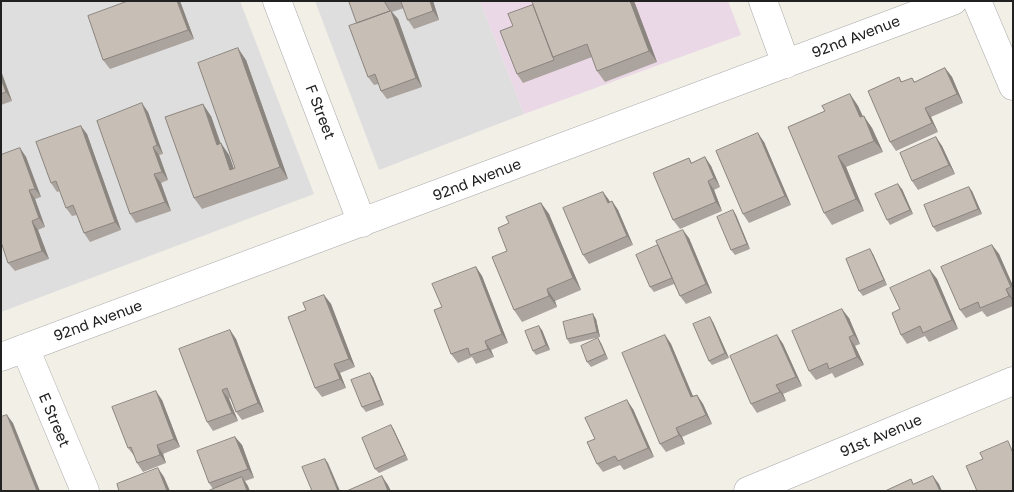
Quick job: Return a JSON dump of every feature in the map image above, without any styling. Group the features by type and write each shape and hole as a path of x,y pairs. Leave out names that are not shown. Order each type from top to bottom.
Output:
{"street":[{"name":"F Street","path":"277,1 362,223"},
{"path":"763,1 786,64"},
{"name":"92nd Avenue","path":"13,353 953,1"},
{"path":"977,1 1013,86"},
{"name":"E Street","path":"13,353 85,491"},
{"name":"91st Avenue","path":"748,491 1013,381"}],"shaded area":[{"path":"1,1 240,1 314,194 1,312"},
{"path":"315,1 480,1 524,114 379,170"},
{"path":"480,1 728,1 741,35 524,114"}],"building":[{"path":"128,1 177,1 188,30 103,60 88,16"},
{"path":"349,1 384,1 390,11 357,23"},
{"path":"401,1 430,1 433,11 408,20"},
{"path":"532,1 630,1 649,51 597,71 587,44 553,57"},
{"path":"533,5 554,60 517,74 500,31 513,26 508,14"},
{"path":"391,11 416,78 381,91 375,74 368,77 349,26"},
{"path":"238,48 280,167 194,198 165,117 203,104 217,145 221,143 230,170 235,168 198,63"},
{"path":"945,68 957,94 925,108 932,123 890,142 868,91 899,77 901,82 912,78 914,82"},
{"path":"1,79 6,92 1,94"},
{"path":"850,94 860,117 864,116 874,141 838,156 856,199 824,213 788,127 825,111 822,106"},
{"path":"142,103 157,145 153,147 162,172 154,174 165,202 130,214 97,121"},
{"path":"81,126 115,222 84,233 73,205 66,208 56,181 51,183 36,142"},
{"path":"758,133 785,196 743,214 716,151"},
{"path":"936,137 949,165 912,181 900,153"},
{"path":"20,148 35,189 29,190 39,218 32,221 42,251 8,263 1,242 1,155"},
{"path":"705,157 714,178 708,181 716,202 673,220 653,173 689,158 691,163"},
{"path":"898,184 910,210 887,220 875,194"},
{"path":"969,187 978,209 933,227 924,205"},
{"path":"603,192 608,203 612,201 627,236 583,255 563,208"},
{"path":"541,203 573,278 547,289 549,296 514,310 492,257 507,251 498,228 509,223 506,217"},
{"path":"733,210 747,244 731,250 717,217"},
{"path":"683,230 706,284 680,296 656,241"},
{"path":"658,245 672,278 650,287 636,255"},
{"path":"992,245 1011,287 1006,289 1009,296 980,308 978,302 960,310 941,267"},
{"path":"870,249 884,280 859,291 846,259"},
{"path":"476,267 502,334 485,341 488,349 470,355 468,348 451,354 434,310 442,307 432,284"},
{"path":"930,270 952,320 923,333 920,326 901,335 892,313 900,309 890,288"},
{"path":"324,295 349,359 334,364 340,379 315,388 288,317 306,310 303,303"},
{"path":"842,309 854,335 849,337 857,357 829,369 827,363 809,371 792,331"},
{"path":"593,314 597,332 567,339 563,322"},
{"path":"710,317 725,353 709,361 693,324"},
{"path":"539,326 546,345 533,351 525,331"},
{"path":"230,330 258,403 236,412 227,388 222,390 232,413 207,422 179,349"},
{"path":"665,335 691,397 697,395 706,415 676,428 679,435 660,444 622,353"},
{"path":"777,335 796,377 776,385 780,392 751,404 730,356"},
{"path":"598,338 605,354 587,362 581,346"},
{"path":"370,373 381,400 362,407 351,380"},
{"path":"156,391 174,439 157,445 160,455 137,463 131,447 128,448 112,407"},
{"path":"627,400 648,448 618,461 615,456 597,464 587,442 595,439 585,418"},
{"path":"7,415 37,491 1,491 1,417"},
{"path":"391,425 405,455 375,469 362,438"},
{"path":"235,437 248,469 209,483 197,451"},
{"path":"1008,441 1013,453 1013,491 977,491 966,466 983,459 980,453"},
{"path":"325,459 338,491 312,491 302,467"},
{"path":"158,468 167,491 119,491 117,484"},
{"path":"382,476 388,491 347,491"},
{"path":"933,476 940,491 885,491 911,479 913,484"},
{"path":"242,477 247,491 208,491"}]}
